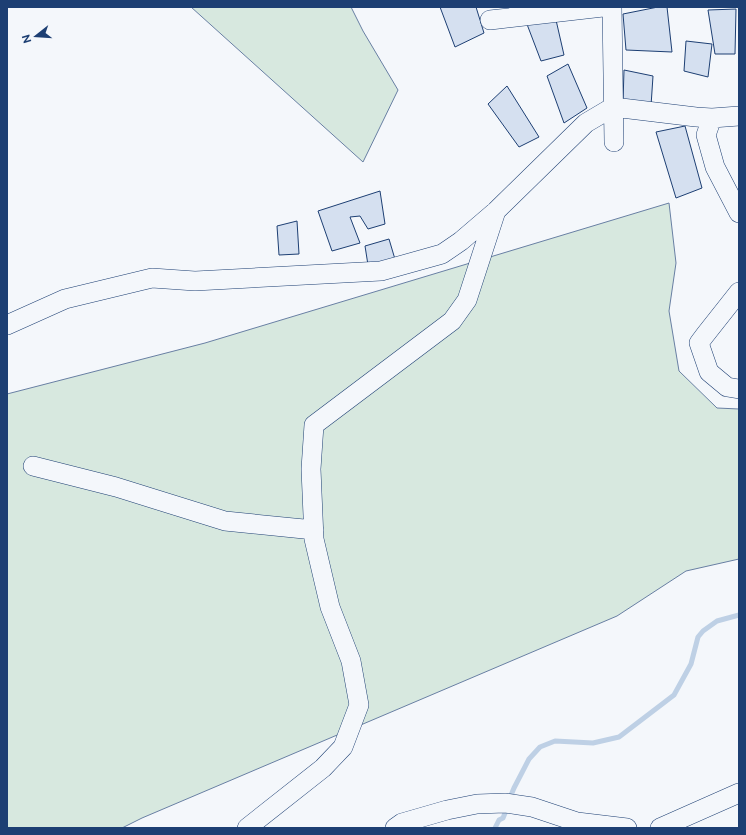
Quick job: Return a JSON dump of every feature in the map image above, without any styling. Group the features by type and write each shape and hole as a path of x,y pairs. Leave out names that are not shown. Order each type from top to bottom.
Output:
{"street":[{"path":"490,20 603,7"},
{"path":"612,7 614,142"},
{"path":"7,324 65,299 152,278 195,280 381,271 442,254 461,241 496,211 586,123 613,107 696,117 712,118 739,116"},
{"path":"712,118 706,135 715,167 739,213"},
{"path":"247,828 323,768 343,747 359,705 351,661 330,607 314,539 311,469 314,426 452,321 467,300 496,211"},
{"path":"739,292 699,343 709,372 727,387 739,389"},
{"path":"33,466 116,487 225,521 314,530"},
{"path":"660,828 739,793"},
{"path":"395,828 402,823 447,810 477,804 505,804 532,807 576,822 627,828"}],"shaded area":[{"path":"191,7 351,7 363,31 398,90 363,162"},
{"path":"669,203 676,263 669,311 679,371 717,408 739,409 739,559 686,571 617,616 142,818 122,828 7,828 7,394 205,343"}],"building":[{"path":"440,7 476,7 484,33 455,47"},
{"path":"658,7 667,7 672,52 626,50 623,14"},
{"path":"736,9 735,54 715,54 708,10"},
{"path":"525,19 556,20 564,55 541,61"},
{"path":"686,41 712,44 708,77 684,71"},
{"path":"568,64 587,108 564,123 547,76"},
{"path":"624,70 653,76 651,106 623,102"},
{"path":"507,86 539,137 519,147 488,104"},
{"path":"685,126 702,188 676,198 656,132"},
{"path":"380,191 385,224 368,229 360,216 350,217 360,243 332,251 318,211"},
{"path":"297,221 299,254 279,255 277,226"},
{"path":"389,239 397,266 368,265 365,246"}],"waterway":[{"path":"509,800 529,759 540,747 555,741 593,743 619,737 674,695 691,664 698,637 703,631 717,621 739,615"},
{"path":"495,828 499,820 503,818 507,808"}]}
